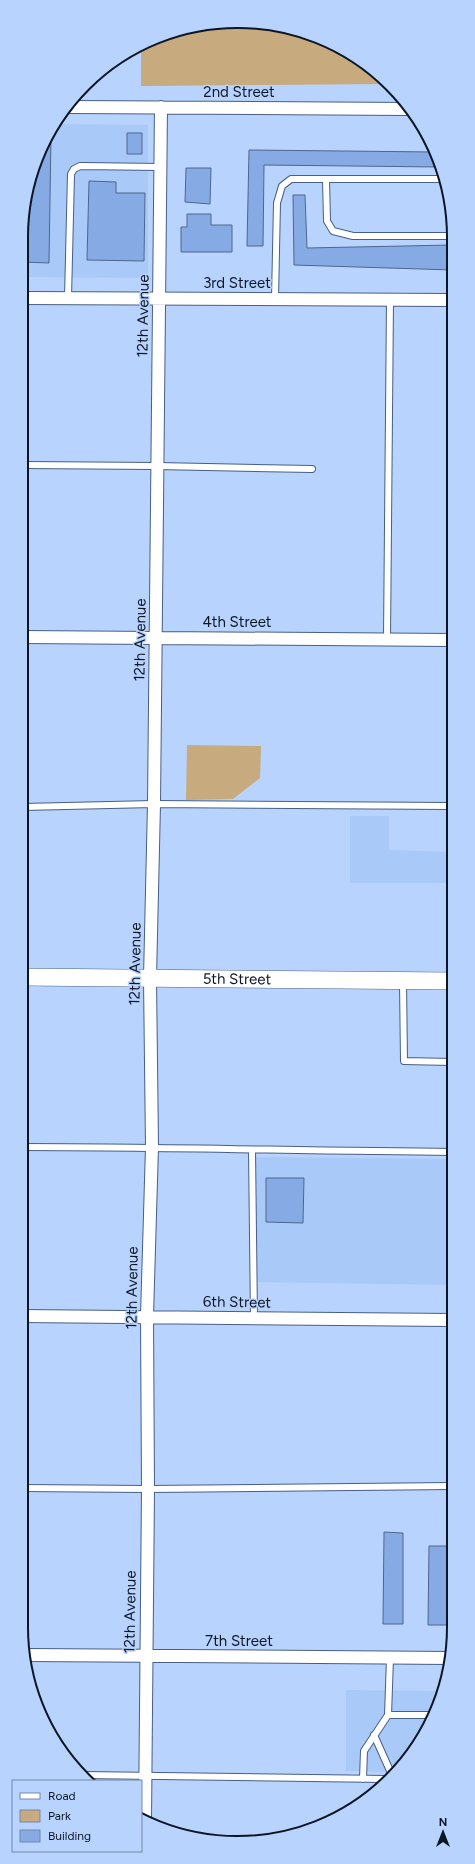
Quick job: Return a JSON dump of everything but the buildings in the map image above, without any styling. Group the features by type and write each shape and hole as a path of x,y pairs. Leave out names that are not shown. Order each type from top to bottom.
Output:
{"main road":[{"name":"5th Street","path":"28,977 447,981"}],"street":[{"name":"2nd Street","path":"74,106 403,109"},
{"name":"12th Avenue","path":"145,1814 148,1489 147,1316 152,1147 150,978 154,804 161,107"},
{"name":"3rd Street","path":"28,298 447,300"},
{"name":"4th Street","path":"28,636 447,640"},
{"name":"6th Street","path":"28,1316 447,1320"},
{"name":"7th Street","path":"30,1655 444,1658"}],"lane":[{"path":"68,298 71,174 74,169 80,166 160,167"},
{"path":"275,299 277,203 282,186 291,180 439,180"},
{"path":"326,180 327,221 333,231 353,236 447,236"},
{"path":"388,640 390,300"},
{"path":"28,466 157,466 312,469"},
{"path":"28,806 154,804 447,806"},
{"path":"403,980 404,1061 447,1062"},
{"path":"28,1147 152,1147 252,1150 447,1152"},
{"path":"252,1150 254,1319"},
{"path":"28,1488 148,1489 447,1486"},
{"path":"363,1779 364,1751 388,1715 390,1658"},
{"path":"388,1715 427,1715"},
{"path":"374,1735 390,1771"},
{"path":"88,1774 382,1779"}],"shaded area":[{"path":"61,124 148,125 148,278 28,277 28,224 35,183 44,157"},
{"path":"350,816 389,816 389,850 447,852 447,883 350,883"},
{"path":"256,1157 447,1159 447,1285 254,1282"},
{"path":"346,1690 437,1691 431,1707 412,1743 389,1772 346,1771"}],"green space":[{"path":"224,28 251,28 278,32 305,39 318,44 354,63 381,84 141,86 141,52 157,44 183,35"},
{"path":"187,745 261,746 260,778 233,799 186,800"}]}
